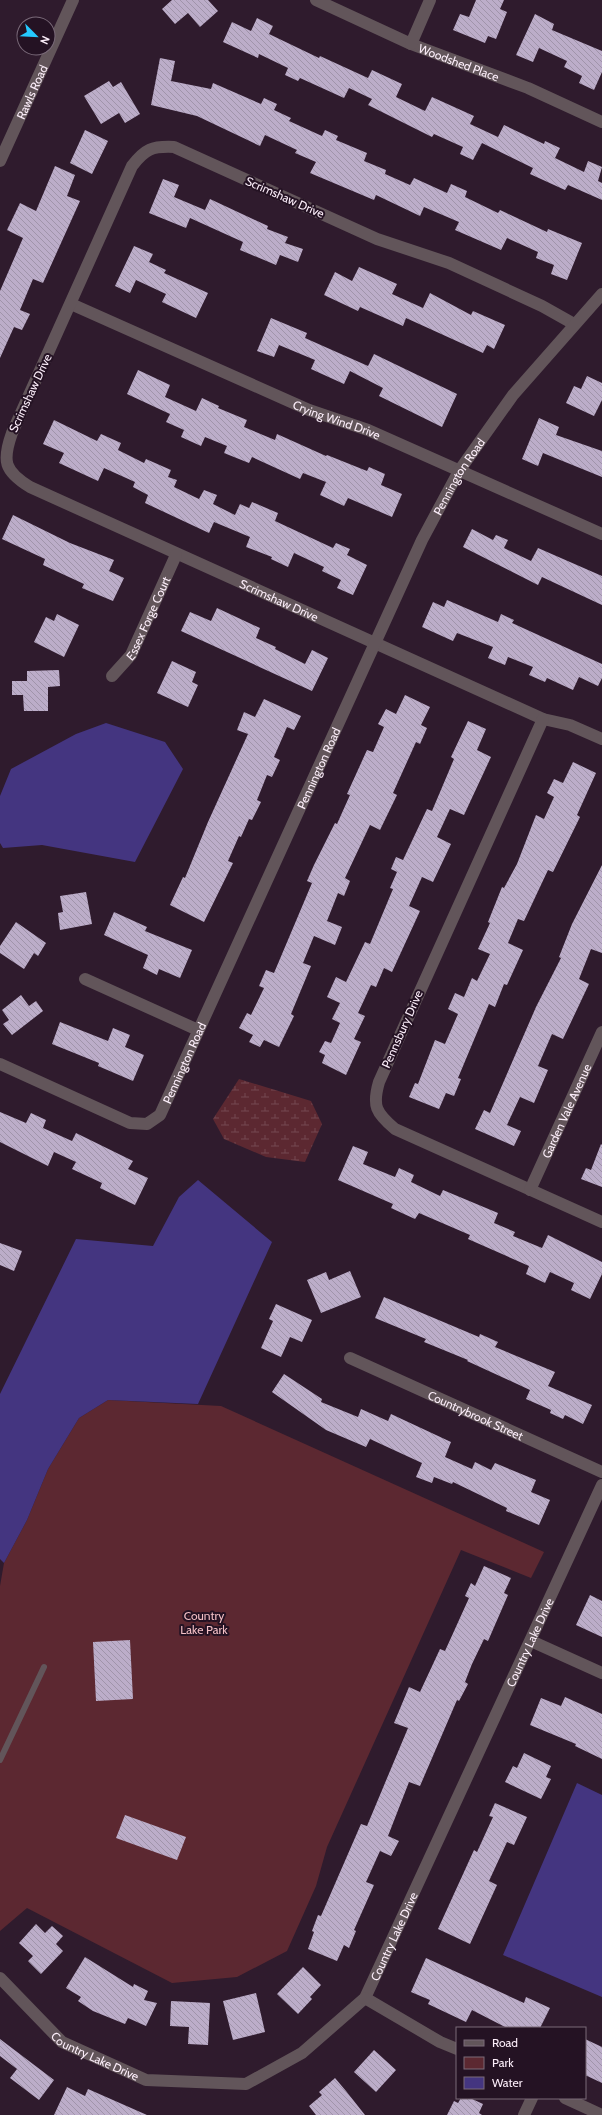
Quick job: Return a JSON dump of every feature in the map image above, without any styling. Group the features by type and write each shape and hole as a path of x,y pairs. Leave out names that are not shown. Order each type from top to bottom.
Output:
{"street":[{"name":"Rawls Road","path":"0,161 73,0"},
{"name":"Woodshed Place","path":"316,0 411,44 528,88 602,122"},
{"path":"411,44 430,0"},
{"name":"Scrimshaw Drive","path":"574,324 542,306 449,263 377,239 174,147 160,146 150,148 139,157 132,166 12,433 6,449 6,464 15,477 30,487 176,555 543,719 570,725 602,739"},
{"name":"Pennington Road","path":"0,1064 130,1123 147,1124 160,1115 374,643 422,540 459,471 513,395 602,294"},
{"name":"Crying Wind Drive","path":"71,304 309,410 368,430 602,534"},
{"name":"Essex Forge Court","path":"112,676 131,655 176,555"},
{"name":"Pennsbury Drive","path":"543,719 379,1082 375,1105 383,1119 395,1129 602,1222"},
{"path":"85,979 198,1030"},
{"name":"Garden Vale Avenue","path":"530,1190 602,1032"},
{"name":"Countrybrook Street","path":"350,1358 602,1472"},
{"name":"Country Lake Drive","path":"0,1978 62,2042 146,2080 246,2084 302,2053 365,1998 602,1485"},
{"path":"531,1641 602,1673"},
{"path":"365,1998 440,2042 456,2049"},
{"path":"524,2115 532,2099"},
{"path":"567,2099 602,2115"}],"lane":[{"path":"0,1760 44,1667"}],"green space":[{"path":"239,1079 311,1101 322,1124 305,1162 266,1157 224,1139 213,1119"},
{"name":"Country Lake Park","path":"108,1400 221,1406 544,1552 531,1578 461,1550 327,1847 316,1886 287,1951 237,1977 172,1983 27,1908 0,1931 0,1586 4,1563 27,1520 48,1469 79,1418"}],"water":[{"path":"106,723 165,742 183,769 135,862 42,845 3,848 0,843 0,796 11,769 76,734"},
{"path":"198,1180 272,1242 198,1404 108,1400 79,1418 48,1469 27,1520 4,1563 0,1559 0,1394 76,1239 153,1246 179,1197"},
{"path":"577,1783 602,1795 602,1997 503,1955"}],"building":[{"path":"172,0 208,0 218,11 200,27 188,13 175,24 162,9"},
{"path":"476,0 504,0 500,9 507,12 496,39 488,36 485,43 453,30 460,14 469,17"},
{"path":"535,14 554,24 552,30 602,51 602,72 594,90 579,83 582,76 564,67 567,61 539,48 533,62 516,55"},
{"path":"257,18 273,26 269,34 319,58 320,56 368,78 372,70 402,84 396,97 425,111 432,97 474,116 470,124 498,137 504,125 544,144 545,141 560,148 555,158 584,172 588,161 602,167 598,181 602,183 602,200 568,185 565,190 530,174 533,168 482,143 473,160 460,154 463,147 434,134 432,137 368,105 372,99 349,88 344,98 300,78 298,81 285,75 288,68 259,54 258,58 223,42 232,22 251,31"},
{"path":"160,58 175,61 171,81 211,89 213,83 261,104 264,98 277,104 274,110 291,118 289,121 322,136 325,130 338,136 336,140 367,153 364,161 386,170 385,174 410,185 414,178 447,193 451,184 467,191 465,197 498,213 500,210 547,232 548,229 582,243 567,280 551,274 554,265 536,258 538,252 507,238 501,250 455,230 459,222 424,207 420,216 376,195 374,200 310,173 316,162 295,153 297,150 265,135 260,146 197,116 151,105"},
{"path":"109,81 113,87 121,82 140,114 125,123 119,113 101,124 84,96"},
{"path":"85,130 108,141 92,174 70,163"},
{"path":"55,166 75,175 67,196 80,201 43,283 33,279 20,310 30,314 22,330 14,327 0,358 0,291 23,238 7,230 20,203 36,211"},
{"path":"163,179 179,185 174,197 205,210 210,199 268,226 267,229 288,237 285,243 303,249 298,262 280,255 276,265 240,250 243,242 190,218 186,228 149,213"},
{"path":"134,246 153,254 149,262 166,270 164,273 208,293 196,318 162,302 166,294 136,280 130,293 115,286"},
{"path":"359,267 397,284 392,294 423,308 430,293 471,315 473,311 505,325 494,349 487,345 483,353 406,318 403,326 360,307 358,311 324,295 335,272 352,281"},
{"path":"271,318 307,333 305,338 368,366 374,354 457,394 442,427 379,396 383,388 350,371 344,384 311,369 315,360 279,345 274,357 257,351"},
{"path":"138,370 170,385 165,397 196,411 202,398 219,406 218,408 247,420 244,427 275,440 277,434 326,456 327,455 367,471 369,467 385,474 381,485 402,494 392,517 348,498 344,506 320,495 326,482 303,473 300,479 252,457 249,463 224,453 227,446 205,437 201,446 181,437 184,430 166,422 170,414 127,394"},
{"path":"587,376 602,383 602,400 594,416 566,403 574,386 581,389"},
{"path":"539,418 559,427 556,435 602,451 602,477 543,453 538,466 522,459"},
{"path":"54,420 97,441 101,434 121,443 118,450 144,463 146,459 171,470 168,477 177,480 174,487 199,499 204,490 217,495 213,504 235,515 240,504 249,508 252,502 278,513 275,521 333,548 336,543 350,549 347,555 367,565 353,595 337,588 341,580 322,571 324,567 294,553 288,567 271,559 272,557 246,547 250,537 214,522 209,533 145,503 148,495 133,487 135,482 104,468 98,481 59,463 64,453 43,444"},
{"path":"13,515 70,543 114,560 109,571 124,578 113,601 82,588 84,584 43,565 45,559 2,539"},
{"path":"472,529 493,540 496,535 508,540 504,548 531,561 538,548 602,576 602,605 542,577 538,585 463,547"},
{"path":"447,600 498,622 501,614 514,620 512,623 602,664 602,678 598,686 579,677 573,690 547,678 545,682 529,675 533,667 508,657 505,665 488,658 493,647 457,633 453,641 422,627 433,602 444,607"},
{"path":"217,608 260,628 256,638 276,647 275,649 305,664 312,650 328,658 312,691 181,631 190,612 211,621"},
{"path":"57,614 79,625 64,657 34,642 46,617 54,621"},
{"path":"172,661 196,672 192,682 198,685 188,707 157,693"},
{"path":"59,670 60,686 48,687 48,711 24,711 23,695 12,695 12,681 27,681 27,671"},
{"path":"405,695 430,707 421,725 427,728 420,744 416,742 393,793 397,795 380,830 370,825 345,878 350,881 344,896 338,893 327,921 342,927 335,945 314,936 303,963 311,966 291,1014 294,1016 279,1047 264,1040 260,1047 249,1042 253,1035 239,1028 247,1013 251,1015 264,988 259,986 266,970 274,973 312,883 307,881 314,865 335,823 337,824 350,795 347,794 367,750 373,752 384,727 378,724 386,709 396,714"},
{"path":"264,699 301,716 294,730 287,727 274,757 280,760 272,777 267,775 257,800 261,802 252,820 249,819 241,837 239,836 228,861 233,863 204,922 170,905 183,877 185,878 208,822 248,734 237,730 244,712 255,717"},
{"path":"468,721 486,729 477,750 491,757 464,815 450,809 437,837 451,844 433,882 422,877 409,906 420,911 392,972 384,968 376,987 371,985 358,1013 365,1016 354,1039 361,1042 346,1075 322,1063 325,1055 319,1052 325,1041 331,1043 340,1023 332,1019 340,1003 327,997 336,977 346,982 365,942 370,944 393,889 390,888 397,872 391,869 396,857 403,860 427,809 432,811 454,759 451,757"},
{"path":"573,762 596,773 577,815 580,817 553,872 548,870 524,921 518,919 508,943 523,950 507,985 504,984 495,1007 489,1004 458,1078 461,1079 454,1096 446,1093 439,1109 409,1097 415,1083 418,1084 435,1040 445,1044 458,1014 448,1009 455,993 464,997 472,978 477,981 490,954 478,949 490,923 488,922 502,887 504,888 517,864 536,815 544,819 554,797 547,793 554,779 563,783"},
{"path":"602,865 602,953 591,949 579,979 589,984 563,1039 552,1034 538,1066 548,1070 534,1103 520,1097 507,1125 521,1131 514,1146 475,1129 484,1110 490,1113 536,1007 561,958 559,957 572,924"},
{"path":"86,892 92,924 60,930 58,913 63,912 60,896"},
{"path":"114,912 147,927 145,931 192,950 180,978 159,969 157,975 143,968 148,955 104,935"},
{"path":"16,922 46,943 38,956 34,953 24,969 0,953 0,946"},
{"path":"21,995 29,1006 36,1001 43,1011 12,1035 3,1024 9,1020 2,1010"},
{"path":"60,1022 108,1041 113,1028 130,1035 125,1047 144,1055 133,1081 98,1066 99,1063 52,1044"},
{"path":"0,1112 26,1123 31,1113 46,1120 43,1128 72,1141 76,1133 133,1161 128,1169 148,1178 135,1205 100,1188 102,1183 72,1169 76,1162 54,1152 48,1166 0,1142"},
{"path":"601,1144 602,1187 581,1179 586,1168 591,1170"},
{"path":"353,1146 368,1152 363,1164 395,1177 399,1168 414,1175 411,1182 440,1196 443,1190 498,1213 494,1223 515,1232 513,1236 542,1248 548,1235 602,1262 602,1274 590,1299 571,1290 574,1283 550,1272 545,1283 526,1274 529,1266 468,1239 470,1235 419,1213 415,1219 391,1208 393,1204 338,1180"},
{"path":"0,1243 22,1251 14,1271 0,1265"},
{"path":"350,1271 361,1297 321,1313 307,1280 326,1272 329,1280"},
{"path":"384,1297 479,1337 480,1334 498,1342 495,1347 555,1372 548,1386 592,1405 583,1424 565,1415 563,1419 550,1413 551,1410 526,1399 530,1390 467,1361 468,1360 424,1342 426,1339 375,1318"},
{"path":"276,1304 312,1320 302,1342 290,1337 281,1357 261,1348 273,1321 269,1319"},
{"path":"284,1374 322,1399 321,1402 358,1417 361,1409 388,1421 391,1414 451,1442 445,1457 472,1469 475,1462 491,1470 495,1463 536,1480 531,1492 550,1500 539,1525 506,1511 507,1508 453,1482 452,1484 434,1477 432,1483 416,1477 422,1463 370,1439 366,1447 326,1430 272,1392"},
{"path":"484,1566 511,1578 504,1593 508,1595 488,1641 484,1639 472,1664 465,1682 468,1684 459,1701 457,1700 420,1786 409,1782 388,1836 399,1841 391,1856 380,1851 366,1882 374,1885 354,1930 356,1931 349,1948 344,1945 337,1961 308,1949 314,1932 312,1931 318,1915 321,1916 361,1824 367,1826 408,1728 394,1723 409,1687 420,1692 440,1649 445,1651 469,1598 465,1596 471,1583 475,1586"},
{"path":"590,1595 602,1601 602,1637 576,1625"},
{"path":"130,1640 133,1699 96,1701 93,1642"},
{"path":"565,1697 602,1714 602,1759 575,1746 576,1744 530,1725 541,1698 561,1706"},
{"path":"524,1753 551,1766 546,1777 551,1779 541,1799 505,1782 513,1766 517,1768"},
{"path":"495,1803 527,1817 514,1845 507,1842 489,1881 497,1885 470,1944 438,1929 474,1850 477,1852 493,1817 489,1816"},
{"path":"125,1815 186,1837 177,1860 116,1838"},
{"path":"36,1924 45,1933 52,1926 63,1936 56,1944 63,1951 41,1974 28,1961 33,1956 19,1943"},
{"path":"85,1957 133,1987 134,1984 148,1991 144,2000 157,2003 146,2026 128,2018 125,2024 93,2011 78,2001 81,1997 66,1988"},
{"path":"426,1958 524,2003 526,1997 550,2008 540,2027 505,2027 472,2010 466,2022 428,2004 430,2000 411,1992"},
{"path":"303,1967 321,1985 310,1997 312,1999 298,2014 277,1994"},
{"path":"256,1993 265,2032 233,2040 223,2001"},
{"path":"171,2001 210,2003 208,2045 188,2044 189,2027 170,2026"},
{"path":"0,2039 54,2080 39,2100 10,2078 17,2069 0,2056"},
{"path":"586,2039 602,2047 602,2083 586,2075"},
{"path":"374,2050 396,2070 376,2092 354,2072"},
{"path":"335,2078 365,2115 316,2115 309,2106 322,2095 319,2092"},
{"path":"67,2087 85,2096 88,2089 147,2115 54,2115"},
{"path":"460,2099 472,2099 483,2104 479,2113 482,2115 447,2115 454,2101 458,2103"}]}
